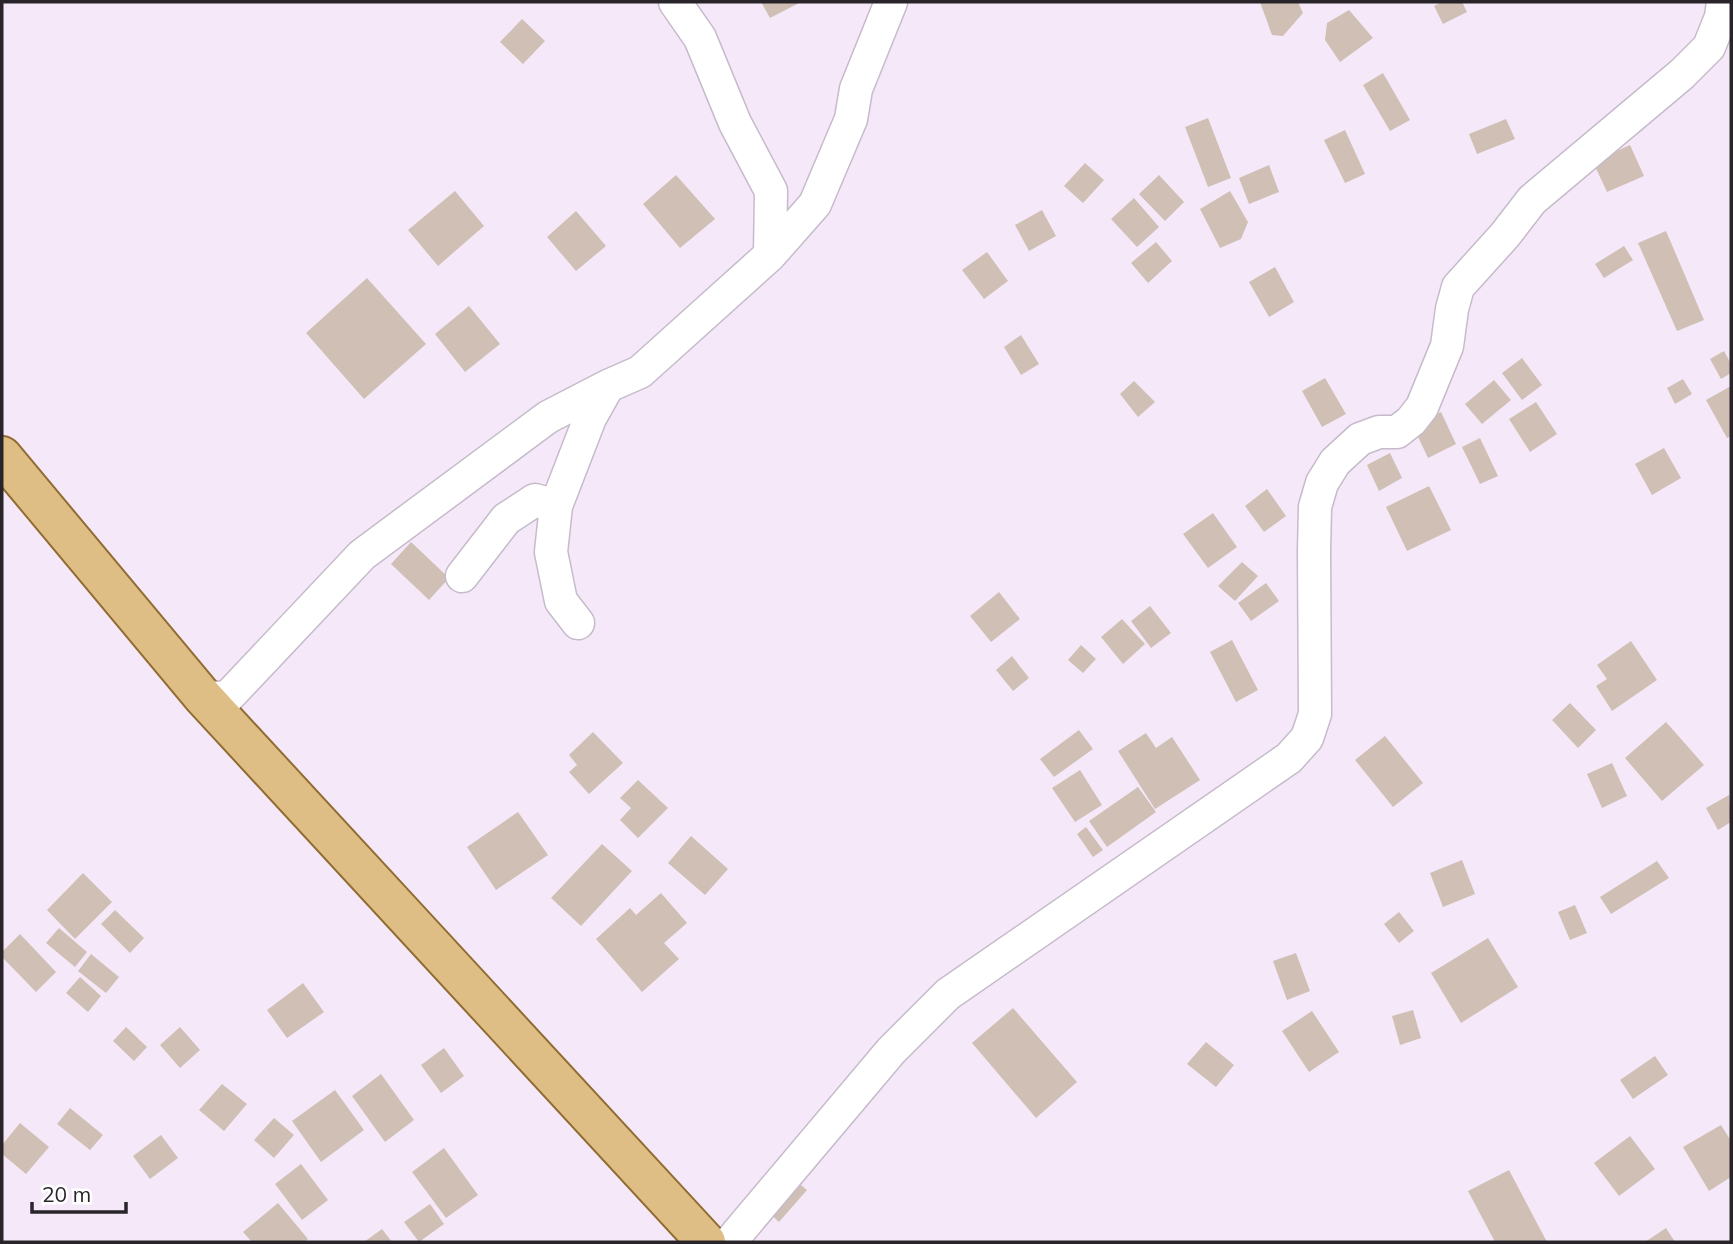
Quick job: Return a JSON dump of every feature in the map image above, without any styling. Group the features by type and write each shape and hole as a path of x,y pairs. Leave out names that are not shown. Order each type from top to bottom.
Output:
{"main road":[{"path":"2,456 203,697 706,1242"}],"street":[{"path":"675,2 700,38 735,123 771,191 770,255"},
{"path":"203,697 227,698 362,555 548,417 640,372 770,255 815,204 851,119 856,89 891,2"},
{"path":"730,1242 891,1051 948,994 1289,758 1307,738 1315,714 1315,507 1322,483 1335,462 1360,439 1379,432 1396,432 1411,421 1422,407 1447,346 1458,287 1505,235 1532,200 1682,74 1709,47 1721,17 1723,2"},
{"path":"578,623 561,601 551,552 556,506 590,418 608,386"},
{"path":"462,576 506,519 536,500 556,506"}],"building":[{"path":"761,2 801,2 770,18"},
{"path":"1260,2 1298,2 1303,13 1283,36 1272,35"},
{"path":"1442,2 1462,2 1467,12 1443,24 1434,6"},
{"path":"1349,10 1373,38 1340,62 1325,40 1327,23"},
{"path":"522,19 545,41 523,64 500,42"},
{"path":"1383,73 1410,120 1390,131 1363,85"},
{"path":"1208,118 1231,178 1208,187 1185,127"},
{"path":"1506,119 1515,139 1477,154 1469,134"},
{"path":"1345,130 1365,174 1345,183 1324,140"},
{"path":"1630,145 1644,176 1607,192 1593,162"},
{"path":"1085,163 1104,180 1083,203 1064,186"},
{"path":"1269,165 1279,192 1249,204 1239,178"},
{"path":"676,175 715,219 680,248 643,204"},
{"path":"1159,175 1184,202 1165,221 1139,194"},
{"path":"455,191 484,226 438,266 408,230"},
{"path":"1230,191 1248,222 1241,239 1220,248 1200,209"},
{"path":"1134,198 1159,227 1137,247 1111,219"},
{"path":"1042,210 1056,236 1029,251 1015,225"},
{"path":"576,211 606,246 576,271 547,237"},
{"path":"1666,231 1704,320 1677,331 1638,243"},
{"path":"1156,242 1172,261 1148,283 1131,263"},
{"path":"1624,246 1633,260 1604,278 1595,264"},
{"path":"987,252 1008,281 984,299 962,270"},
{"path":"1275,267 1294,302 1269,317 1249,282"},
{"path":"367,278 426,344 364,399 306,333"},
{"path":"469,306 500,344 465,372 435,334"},
{"path":"1021,335 1039,364 1021,375 1004,347"},
{"path":"1724,351 1731,364 1731,373 1721,379 1710,359"},
{"path":"1522,358 1542,385 1522,400 1502,373"},
{"path":"1325,378 1346,414 1322,427 1302,391"},
{"path":"1683,379 1692,394 1675,404 1667,388"},
{"path":"1494,380 1511,400 1482,424 1465,404"},
{"path":"1134,381 1155,402 1138,417 1120,394"},
{"path":"1731,386 1731,436 1727,438 1706,400"},
{"path":"1536,402 1557,434 1530,452 1509,419"},
{"path":"1441,412 1456,444 1428,458 1413,426"},
{"path":"1480,438 1498,476 1480,484 1462,447"},
{"path":"1664,448 1681,478 1652,495 1635,464"},
{"path":"1390,453 1402,478 1379,491 1367,465"},
{"path":"1429,486 1451,530 1407,551 1386,507"},
{"path":"1267,489 1286,516 1264,532 1245,506"},
{"path":"1213,513 1237,547 1208,568 1183,534"},
{"path":"411,542 449,578 429,600 391,564"},
{"path":"1242,562 1258,576 1235,601 1218,586"},
{"path":"1266,583 1279,601 1251,621 1238,603"},
{"path":"999,592 1020,619 991,642 970,616"},
{"path":"1150,606 1171,633 1151,648 1131,621"},
{"path":"1122,619 1145,644 1123,664 1101,637"},
{"path":"1232,640 1258,690 1236,702 1210,652"},
{"path":"1631,641 1657,680 1612,711 1596,686 1607,679 1597,665"},
{"path":"1081,645 1096,659 1083,673 1068,660"},
{"path":"1012,656 1029,678 1013,691 996,670"},
{"path":"1570,703 1596,730 1578,748 1552,720"},
{"path":"1666,722 1704,765 1662,801 1625,758"},
{"path":"1079,730 1093,749 1054,777 1040,759"},
{"path":"593,732 623,763 589,794 569,772 577,765 569,755"},
{"path":"1146,733 1156,748 1172,737 1200,780 1155,809 1118,751"},
{"path":"1385,736 1423,783 1393,807 1355,760"},
{"path":"1612,763 1627,796 1602,808 1587,774"},
{"path":"1080,770 1102,805 1075,822 1052,788"},
{"path":"638,780 668,808 638,838 620,820 631,808 620,798"},
{"path":"1138,787 1156,812 1107,847 1089,821"},
{"path":"1729,795 1731,822 1718,830 1706,808"},
{"path":"518,812 548,855 496,890 467,847"},
{"path":"1086,827 1103,850 1093,857 1077,834"},
{"path":"691,836 728,869 705,895 668,863"},
{"path":"602,844 632,871 581,926 551,898"},
{"path":"1462,860 1475,894 1443,907 1430,873"},
{"path":"1657,861 1669,878 1611,914 1600,897"},
{"path":"83,873 112,902 75,939 47,910"},
{"path":"661,893 687,923 664,943 679,959 642,992 596,939 630,908 636,915"},
{"path":"1575,905 1587,933 1570,940 1558,912"},
{"path":"115,910 144,938 130,953 101,924"},
{"path":"1399,912 1414,931 1399,943 1384,924"},
{"path":"59,928 87,952 75,967 46,943"},
{"path":"20,934 56,972 36,992 2,957 2,952"},
{"path":"1488,938 1518,987 1461,1023 1431,973"},
{"path":"1296,953 1310,991 1287,1000 1273,961"},
{"path":"91,954 119,977 106,993 78,971"},
{"path":"80,977 101,996 88,1012 66,993"},
{"path":"303,983 324,1012 287,1038 267,1010"},
{"path":"1013,1008 1077,1082 1036,1118 972,1043"},
{"path":"1413,1010 1421,1038 1400,1045 1392,1016"},
{"path":"1312,1011 1339,1052 1309,1072 1282,1031"},
{"path":"126,1027 147,1047 134,1061 113,1041"},
{"path":"180,1027 200,1050 180,1068 160,1045"},
{"path":"1206,1042 1234,1065 1216,1087 1187,1064"},
{"path":"444,1048 464,1076 441,1093 421,1065"},
{"path":"1655,1056 1668,1075 1633,1099 1620,1080"},
{"path":"381,1074 414,1120 385,1142 352,1096"},
{"path":"222,1084 247,1104 224,1131 199,1110"},
{"path":"335,1090 364,1130 321,1162 292,1121"},
{"path":"70,1108 103,1135 90,1150 57,1124"},
{"path":"274,1118 294,1135 274,1158 254,1140"},
{"path":"20,1123 49,1147 26,1174 2,1154 2,1145"},
{"path":"1721,1125 1731,1141 1731,1177 1709,1191 1683,1147"},
{"path":"161,1135 178,1158 150,1179 133,1156"},
{"path":"1630,1136 1655,1169 1619,1196 1594,1163"},
{"path":"444,1148 478,1195 446,1218 412,1172"},
{"path":"301,1164 328,1200 302,1220 275,1184"},
{"path":"1509,1170 1547,1242 1495,1242 1468,1191"},
{"path":"791,1177 807,1190 779,1222 764,1208"},
{"path":"278,1203 308,1239 304,1242 252,1242 243,1232"},
{"path":"430,1204 444,1224 419,1242 404,1222"},
{"path":"1666,1228 1675,1242 1645,1242"},
{"path":"382,1229 392,1242 364,1242"}]}
